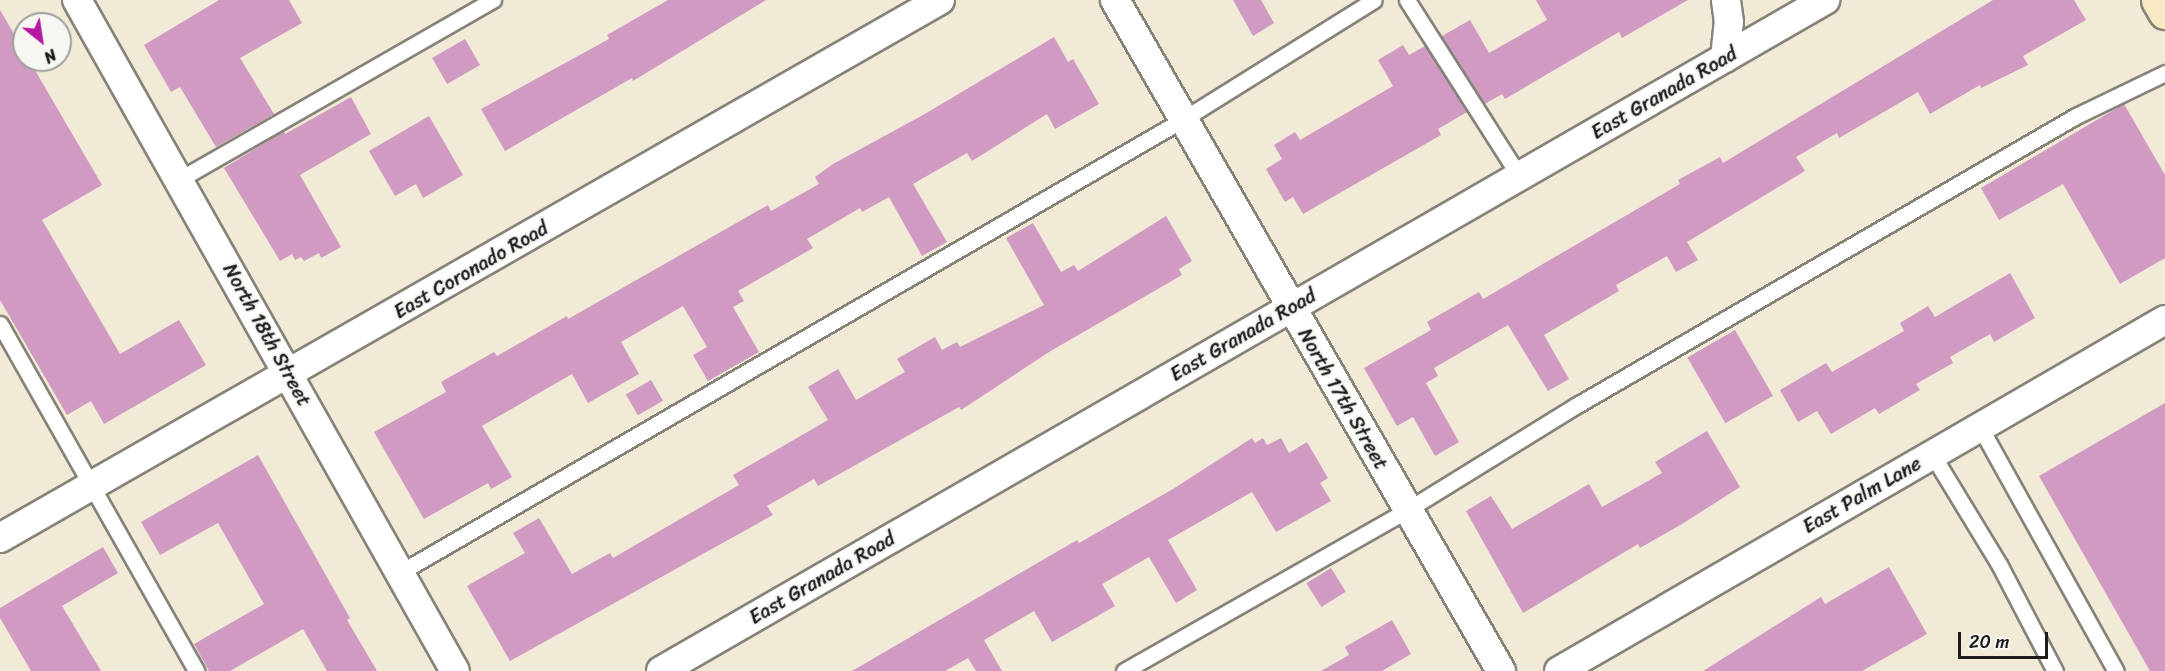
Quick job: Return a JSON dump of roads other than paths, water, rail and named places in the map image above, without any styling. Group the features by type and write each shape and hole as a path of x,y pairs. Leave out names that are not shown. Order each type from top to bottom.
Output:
{"main road":[{"path":"2158,0 2165,12"}],"street":[{"name":"North 18th Street","path":"77,0 180,179 455,671"},
{"name":"East Coronado Road","path":"0,538 289,375 940,0"},
{"name":"North 17th Street","path":"1114,0 1502,671"},
{"path":"1725,58 1729,22 1726,0"},
{"name":"East Granada Road","path":"661,671 1825,0"},
{"name":"East Palm Lane","path":"1559,671 2165,320"}],"lane":[{"path":"180,179 493,0"},
{"path":"399,573 1182,120 1374,0"},
{"path":"1407,0 1519,176"},
{"path":"1124,671 1407,510 1578,405 2076,116 2165,73"},
{"path":"0,324 196,671"},
{"path":"1980,427 2116,671"},
{"path":"1932,454 2000,566 2055,671"}]}
